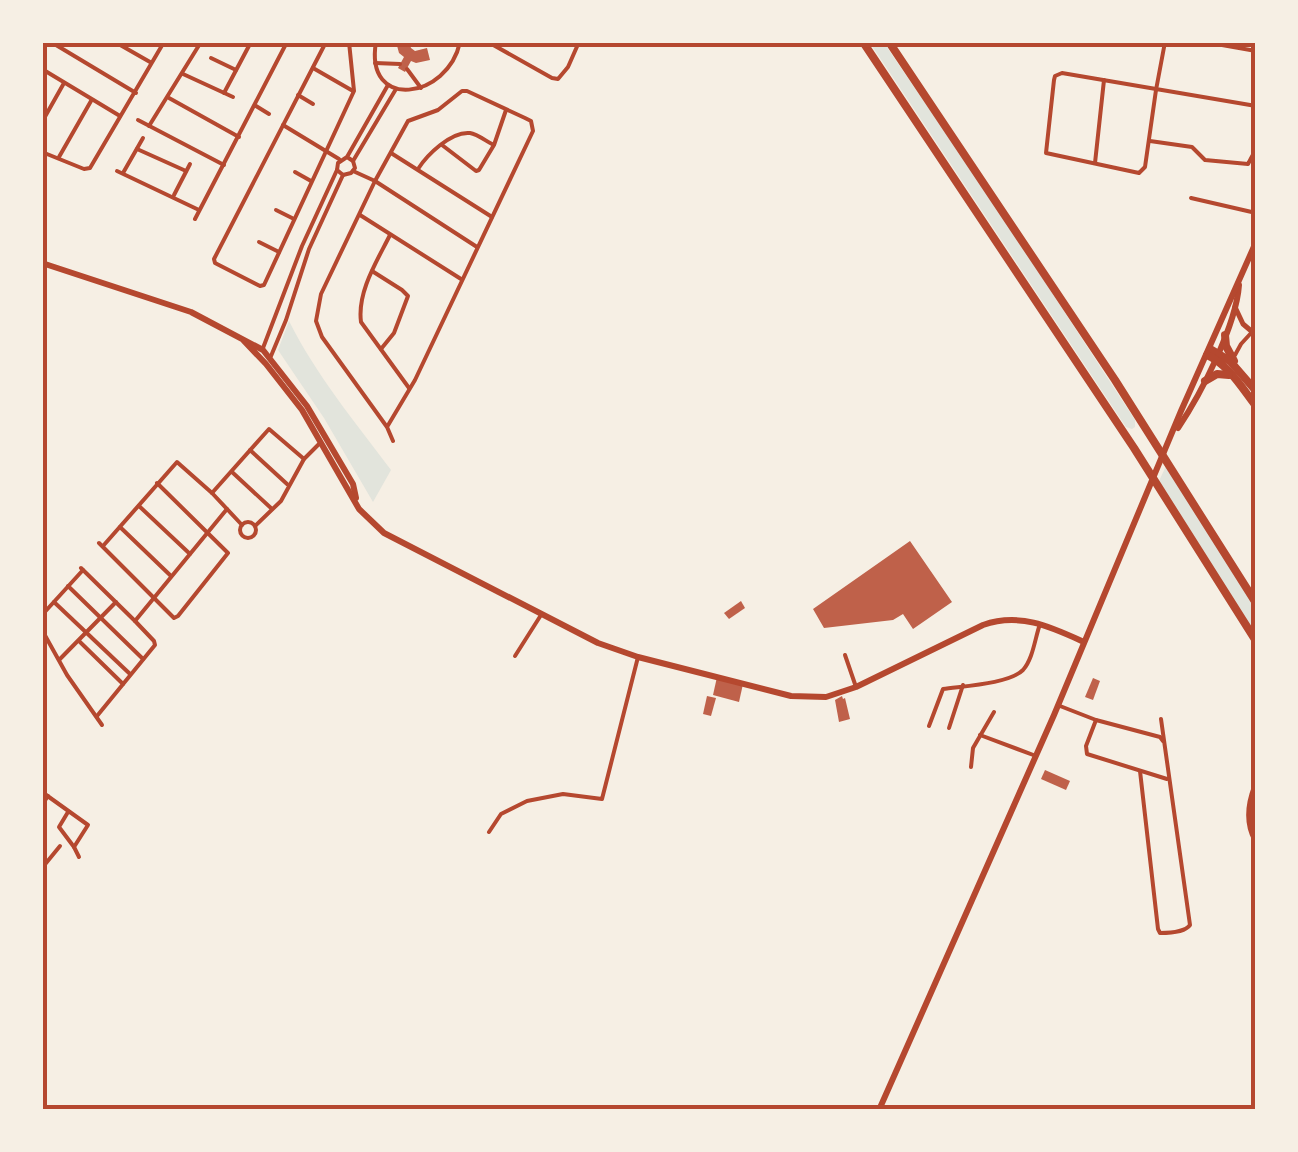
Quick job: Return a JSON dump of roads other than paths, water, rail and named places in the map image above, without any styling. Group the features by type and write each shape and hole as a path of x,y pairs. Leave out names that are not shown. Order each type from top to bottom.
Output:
{"highway":[{"path":"863,42 1134,448 1254,640"},
{"path":"889,42 1124,394 1256,603"},
{"path":"1225,335 1237,376 1256,406"},
{"path":"1212,354 1256,390"},
{"path":"1206,381 1217,374 1237,376"},
{"path":"1254,793 1250,826 1256,839"}],"main road":[{"path":"879,1110 1058,706 1171,438 1212,354 1256,242"},
{"path":"42,262 191,312 244,341 268,361 323,441 359,509 384,533 598,643 791,696 826,697 856,688 989,622 1013,619 1040,624 1084,642"},
{"path":"1171,438 1206,381 1212,354 1225,335 1231,305"}],"street":[{"path":"51,42 136,92"},
{"path":"115,42 152,63"},
{"path":"42,152 88,170 164,42"},
{"path":"150,126 201,42"},
{"path":"224,93 250,45 240,42"},
{"path":"194,218 287,42"},
{"path":"326,42 214,263 260,286 264,286 354,92 349,42"},
{"path":"376,42 377,70 388,86 408,91 434,82 447,70 460,42"},
{"path":"488,42 558,79 568,67 578,42"},
{"path":"1165,42 1156,90 1146,167 1142,172 1048,154 1055,76 1062,73 1156,90 1256,106"},
{"path":"1205,42 1256,51"},
{"path":"211,58 236,70"},
{"path":"375,63 400,64"},
{"path":"313,68 354,92"},
{"path":"406,69 421,88"},
{"path":"42,70 121,117"},
{"path":"183,74 232,97"},
{"path":"1095,164 1104,80"},
{"path":"42,122 64,83"},
{"path":"350,159 388,86"},
{"path":"350,159 396,88"},
{"path":"387,427 410,388 534,130 531,121 468,91 438,110 408,120 321,294 316,321 322,337 393,441"},
{"path":"298,94 313,104"},
{"path":"169,98 239,137"},
{"path":"58,157 91,100"},
{"path":"254,105 269,114"},
{"path":"442,146 476,170 494,145 506,110"},
{"path":"138,120 224,166"},
{"path":"283,124 340,160 350,159"},
{"path":"418,169 430,150 464,134 471,133 494,145"},
{"path":"143,138 120,172 199,210"},
{"path":"1150,140 1192,148 1205,160 1248,164 1256,149"},
{"path":"137,149 186,172"},
{"path":"391,153 492,217"},
{"path":"350,159 355,166 353,172"},
{"path":"261,353 340,160"},
{"path":"174,196 190,164"},
{"path":"337,170 343,175"},
{"path":"295,172 311,181"},
{"path":"268,361 309,248 343,175 353,172 375,181 478,247"},
{"path":"1191,198 1256,214"},
{"path":"276,210 294,219"},
{"path":"360,215 462,279"},
{"path":"390,234 372,271 360,315 361,322 410,388"},
{"path":"258,242 278,252"},
{"path":"372,271 408,296 394,333 381,349"},
{"path":"287,288 294,291"},
{"path":"1231,305 1254,334 1241,344 1234,360"},
{"path":"270,331 280,335"},
{"path":"212,493 271,429 304,459"},
{"path":"254,526 284,496 304,459 323,441"},
{"path":"250,450 289,485"},
{"path":"157,483 228,553 176,618 101,545 120,527 157,483 177,462 242,525"},
{"path":"232,472 272,509"},
{"path":"139,506 191,556"},
{"path":"136,621 228,510"},
{"path":"248,522 254,526 254,536 245,538 239,531 242,525 248,522"},
{"path":"120,527 172,577"},
{"path":"42,614 82,569 156,643 97,716"},
{"path":"68,586 143,659"},
{"path":"54,602 131,675"},
{"path":"59,660 116,602"},
{"path":"514,656 542,615"},
{"path":"929,726 943,688 1020,674 1040,624"},
{"path":"42,630 102,724"},
{"path":"78,641 124,684"},
{"path":"844,655 856,688"},
{"path":"489,832 501,814 527,802 563,794 602,799 638,657"},
{"path":"949,728 963,685"},
{"path":"1058,706 1164,740"},
{"path":"972,766 972,752 994,712"},
{"path":"1140,771 1158,929 1165,933 1188,928 1161,719"},
{"path":"1096,720 1086,746 1087,754 1168,779"},
{"path":"980,735 1036,756"},
{"path":"42,806 45,794 88,825"},
{"path":"68,812 59,828 79,857"},
{"path":"74,847 93,818"},
{"path":"42,868 60,846"},
{"path":"42,849 50,859"}]}
